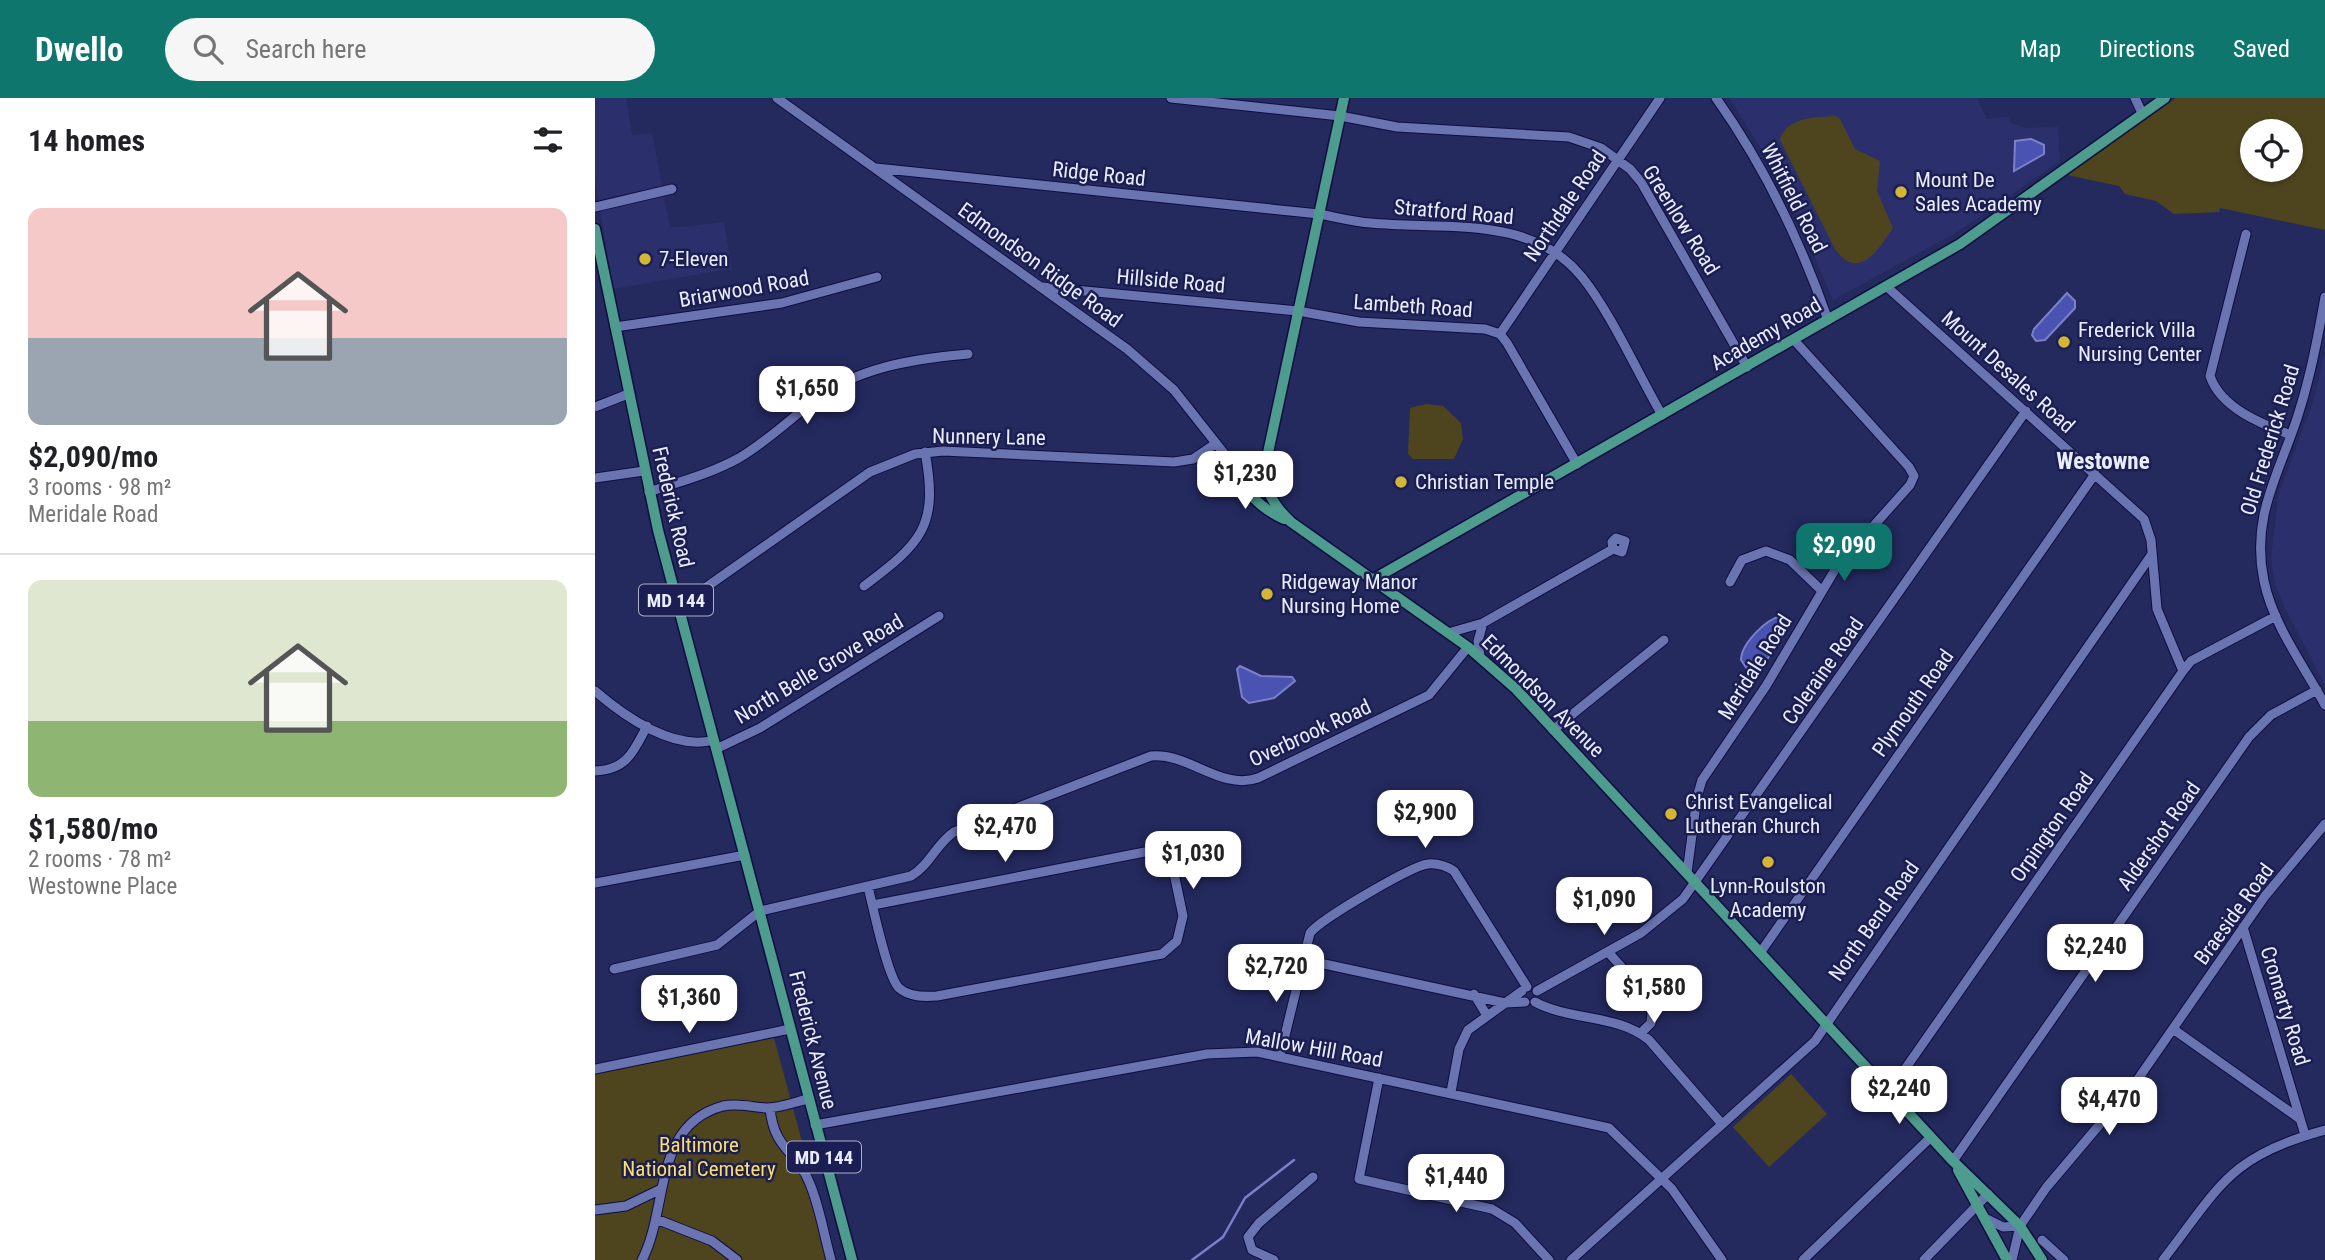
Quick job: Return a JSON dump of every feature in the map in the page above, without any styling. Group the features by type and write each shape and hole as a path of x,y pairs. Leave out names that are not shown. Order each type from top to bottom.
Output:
{"main road":[{"path":"1264,471 1344,98"},
{"name":"Academy Road","path":"1372,580 1794,340 1995,221 2165,98"},
{"name":"Frederick Road","path":"595,229 597,251 649,492 760,911"},
{"path":"1238,469 1246,489 1260,503 1291,522"},
{"name":"Edmondson Avenue","path":"1264,471 1270,496 1291,522 1480,656 1553,730 1952,1161 2020,1226 2042,1260"},
{"name":"Frederick Avenue","path":"760,911 852,1260"},
{"name":"Edmondson Avenue","path":"1952,1161 1987,1219 2007,1260"}],"street":[{"name":"Edmondson Ridge Road","path":"777,98 1127,349 1174,390 1196,415 1215,444 1238,469"},
{"name":"Greenlow Road","path":"1171,98 1340,116 1397,127 1556,134 1584,141 1618,159 1630,169 1652,199 1747,367"},
{"name":"Northdale Road","path":"1500,334 1660,98"},
{"name":"Whitfield Road","path":"1716,98 1775,191 1802,251 1828,320"},
{"path":"2135,98 2142,113"},
{"name":"Ridge Road","path":"876,168 1319,214"},
{"path":"595,207 672,189"},
{"name":"Stratford Road","path":"1319,214 1369,223 1509,232 1526,236 1555,252 1590,288 1662,415"},
{"path":"2246,234 2210,376 2217,391 2229,403 2271,428 2291,435"},
{"name":"Briarwood Road","path":"615,327 782,303 877,277"},
{"name":"Hillside Road","path":"1040,286 1298,311"},
{"name":"Mount Desales Road","path":"1886,286 2144,519 2157,609 2183,671"},
{"name":"Old Frederick Road","path":"2325,297 2311,367 2291,435 2268,492 2260,538 2264,582 2276,616 2325,705"},
{"name":"Lambeth Road","path":"1298,311 1359,322 1473,327 1500,334 1516,356 1577,464"},
{"name":"Meridale Road","path":"1687,873 1697,797 1702,780 1766,686 1844,557 1910,485 1914,476 1909,467 1794,340"},
{"path":"649,492 698,476 740,457 779,431 827,392 860,376 908,361 968,354"},
{"path":"595,407 628,394"},
{"name":"Coleraine Road","path":"1537,991 1657,921 1696,883 2026,411"},
{"name":"Nunnery Lane","path":"678,607 870,472 902,458 925,452 1174,463 1193,459 1215,444"},
{"path":"864,586 910,549 923,529 930,492 925,452"},
{"path":"1238,469 1264,471"},
{"path":"595,478 644,471"},
{"name":"Plymouth Road","path":"1760,953 2095,474"},
{"path":"1448,633 1483,623 1613,549"},
{"path":"1730,582 1742,560 1766,551 1790,560 1822,592"},
{"name":"North Bend Road","path":"1571,1260 1815,1041 2151,554"},
{"name":"North Belle Grove Road","path":"715,744 760,729 939,616"},
{"name":"Orpington Road","path":"1889,1092 2191,661 2276,616"},
{"path":"1480,656 1478,641 1483,623"},
{"path":"1553,730 1664,640"},
{"name":"Overbrook Road","path":"760,911 902,880 919,872 939,844 954,832 1151,756 1170,756 1234,780 1258,778 1429,695 1468,647"},
{"name":"Aldershot Road","path":"1952,1161 2249,737 2271,715 2317,690"},
{"path":"595,691 647,726 684,743 715,744"},
{"path":"595,771 613,770 627,761 647,726"},
{"name":"Braeside Road","path":"2012,1260 2013,1244 2020,1226 2065,1162 2114,1110 2243,927 2325,824"},
{"path":"868,887 892,976 900,988 916,996 937,996 1163,954 1177,941 1183,926 1175,874 1164,855 1142,851 873,905"},
{"path":"595,883 745,855"},
{"path":"1280,1056 1301,958 1310,933 1323,920 1415,868 1439,865 1454,872 1530,1002"},
{"path":"614,969 717,945 760,911"},
{"name":"Cromarty Road","path":"2243,927 2305,1135"},
{"path":"1608,952 1653,1002 1651,1023 1641,1033"},
{"path":"1301,958 1474,994 1505,1003 1530,1002 1548,1009 1626,1027 1641,1033 1722,1124"},
{"path":"1451,1092 1462,1039 1486,1014 1524,989 1537,991 1530,1002"},
{"path":"1474,994 1486,1014"},
{"path":"595,1069 790,1029"},
{"path":"2173,1029 2301,1120"},
{"name":"Mallow Hill Road","path":"815,1125 1207,1054 1242,1051 1280,1056 1609,1128 1662,1179 1687,1208 1722,1260"},
{"path":"1379,1077 1359,1179 1492,1209 1515,1223 1549,1260"},
{"path":"642,1260 656,1219 672,1150 695,1121 725,1106 770,1108 808,1099"},
{"path":"770,1108 774,1134 800,1165 811,1185 831,1260"},
{"path":"2163,1260 2213,1193 2241,1165 2266,1149 2325,1130"},
{"path":"1803,1260 1931,1138"},
{"path":"1274,1260 1252,1250 1248,1237 1259,1223 1313,1177"},
{"path":"595,1210 626,1206 661,1189"},
{"path":"1924,1260 1988,1194"},
{"path":"656,1219 712,1241 737,1260"},
{"path":"1987,1219 2003,1227 2020,1226"},
{"path":"2042,1240 2064,1260"}],"shaded area":[{"path":"595,98 626,98 632,135 652,133 670,228 724,222 732,269 613,289 595,180"},
{"name":"Mount De Sales Academy","path":"1729,98 1977,98 1987,119 2008,117 2011,123 2026,128 2058,127 2060,161 1959,231 1833,300 1797,217 1765,155"},
{"path":"2031,139 2044,145 2044,154 2014,171 2015,141"},
{"path":"2067,293 2075,301 2075,308 2045,340 2036,341 2032,335 2034,329"},
{"path":"2324,355 2325,685 2285,608 2275,584 2271,559 2278,496 2314,399"},
{"path":"1781,616 1787,621 1754,679 1741,660 1745,647 1755,633"},
{"path":"1240,666 1261,676 1292,677 1295,681 1274,698 1249,703 1242,697 1237,669"}],"green space":[{"path":"2176,98 2325,98 2325,230 2220,208 2219,212 2174,214 2156,201 2125,194 2119,186 2067,175"},
{"path":"1835,116 1840,119 1855,149 1880,161 1877,191 1893,228 1875,252 1860,263 1844,259 1835,249 1780,140 1795,122"},
{"path":"1426,404 1443,406 1461,423 1463,439 1454,459 1413,459 1408,454 1410,408"},
{"name":"Baltimore National Cemetery","path":"774,1038 834,1260 595,1260 595,1074"},
{"path":"1791,1074 1827,1114 1769,1167 1733,1127"}],"waterway":[{"path":"1192,1260 1223,1237 1245,1198 1294,1160"}],"place":[{"name":"Mount De Sales Academy","path":"1901,192"},
{"name":"7-Eleven","path":"645,259"},
{"name":"Frederick Villa Nursing Center","path":"2064,342"},
{"name":"Christian Temple","path":"1401,482"},
{"name":"Ridgeway Manor Nursing Home","path":"1267,594"},
{"name":"Christ Evangelical Lutheran Church","path":"1671,814"},
{"name":"Lynn-Roulston Academy","path":"1768,862"}],"district":[{"name":"Westowne","path":"2103,461"}]}
